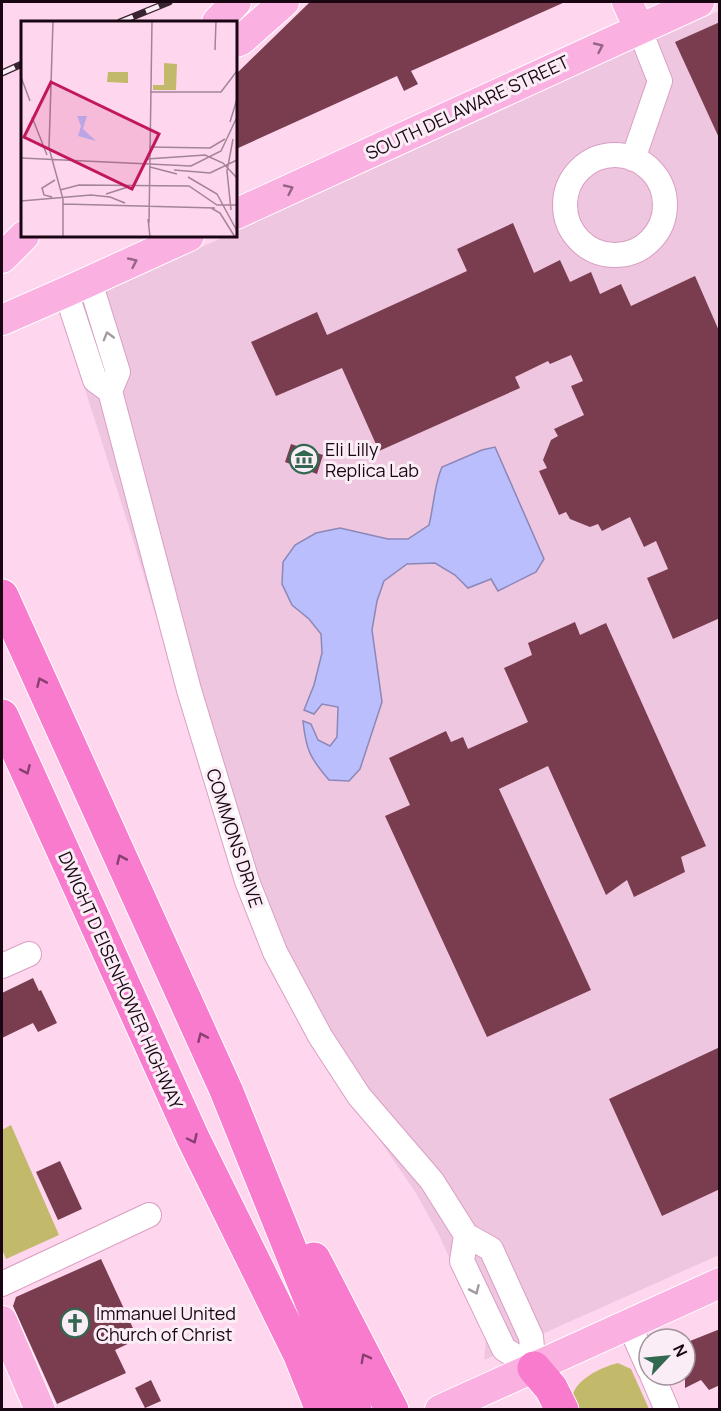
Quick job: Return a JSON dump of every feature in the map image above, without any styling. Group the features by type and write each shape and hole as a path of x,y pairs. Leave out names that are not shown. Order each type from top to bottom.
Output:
{"highway":[{"path":"2,596 226,1090 355,1410"},
{"name":"DWIGHT D EISENHOWER HIGHWAY","path":"2,716 183,1118 243,1242"},
{"path":"226,1090 392,1410"},
{"path":"243,1242 301,1410"},
{"path":"243,1242 300,1355 321,1410"},
{"path":"534,1368 551,1388 562,1410"}],"main road":[{"path":"218,21 236,2"},
{"path":"237,27 262,2"},
{"path":"237,42 284,2"},
{"path":"627,2 639,28"},
{"name":"SOUTH DELAWARE STREET","path":"237,214 699,2"},
{"path":"2,258 23,237"},
{"path":"2,320 187,237"},
{"path":"440,1410 720,1283"},
{"path":"2,1321 39,1410"},
{"path":"2,1357 39,1410"}],"street":[{"path":"633,159 660,81 639,28"},
{"path":"615,155 633,159 645,165 660,182 665,204 663,222 655,237 637,250 618,256 595,252 578,239 567,221 565,208 568,187 577,172 596,159 615,155"},
{"name":"COMMONS DRIVE","path":"78,287 94,380 110,391 189,690 247,881 264,928 295,992 328,1051 359,1096 432,1181 466,1235 491,1249 531,1337 534,1368"},
{"path":"2,966 29,954"},
{"path":"2,1284 149,1215"},
{"path":"629,1324 637,1342"},
{"path":"657,1387 667,1410"}],"shaded area":[{"path":"719,11 719,1255 484,1360 486,1339 439,1235 416,1193 328,1070 292,1007 191,732 64,324 113,287 224,237 237,237 237,231"},
{"path":"11,1125 59,1235 6,1259 2,1249 2,1130"},
{"path":"618,1363 631,1369 637,1387 639,1387 649,1409 573,1409 572,1400 578,1385 601,1369"}],"water":[{"path":"495,447 544,559 536,572 498,591 491,579 468,588 455,575 435,563 407,564 384,581 377,601 372,630 382,702 360,769 349,781 329,780 310,753 303,721 311,724 318,740 330,746 337,737 338,707 322,704 314,714 304,710 314,685 322,653 321,634 309,619 292,605 282,584 283,562 295,545 316,533 340,528 388,539 408,539 429,525 442,467"}],"building":[{"path":"310,2 565,2 411,71 418,84 404,91 397,76 237,149 237,73"},
{"path":"720,22 720,140 675,42"},
{"path":"513,223 534,273 560,260 570,282 591,272 600,294 621,284 631,306 695,276 720,333 720,618 673,639 647,578 668,569 656,541 644,547 630,517 602,531 598,524 590,527 570,519 566,512 559,515 539,471 547,468 543,460 551,440 558,436 554,429 584,415 571,386 583,381 571,355 550,364 548,361 515,377 520,388 379,451 342,368 276,396 251,342 317,312 327,335 467,271 457,249"},
{"name":"Eli Lilly Replica Lab","path":"291,444 323,455 317,474 285,462"},
{"path":"575,622 580,635 606,623 706,846 681,857 685,872 634,897 627,880 606,895 548,766 499,789 591,990 487,1037 385,816 410,805 389,758 446,731 451,742 463,737 468,749 528,722 504,668 532,655 528,643"},
{"path":"33,978 57,1023 38,1032 33,1023 2,1038 2,993"},
{"path":"720,1047 720,1189 662,1216 609,1099"},
{"path":"60,1161 82,1209 58,1220 36,1172"},
{"name":"Immanuel United Church of Christ","path":"101,1259 138,1339 115,1350 126,1373 57,1404 13,1306 16,1297"},
{"path":"720,1329 720,1385 709,1390 701,1380 697,1382 697,1338"},
{"path":"151,1380 161,1401 145,1408 135,1388"}],"railway":[{"path":"122,21 169,2"},
{"path":"2,73 21,64"}],"place":[{"name":"Eli Lilly Replica Lab","path":"304,459"},
{"name":"Immanuel United Church of Christ","path":"75,1323"}]}
